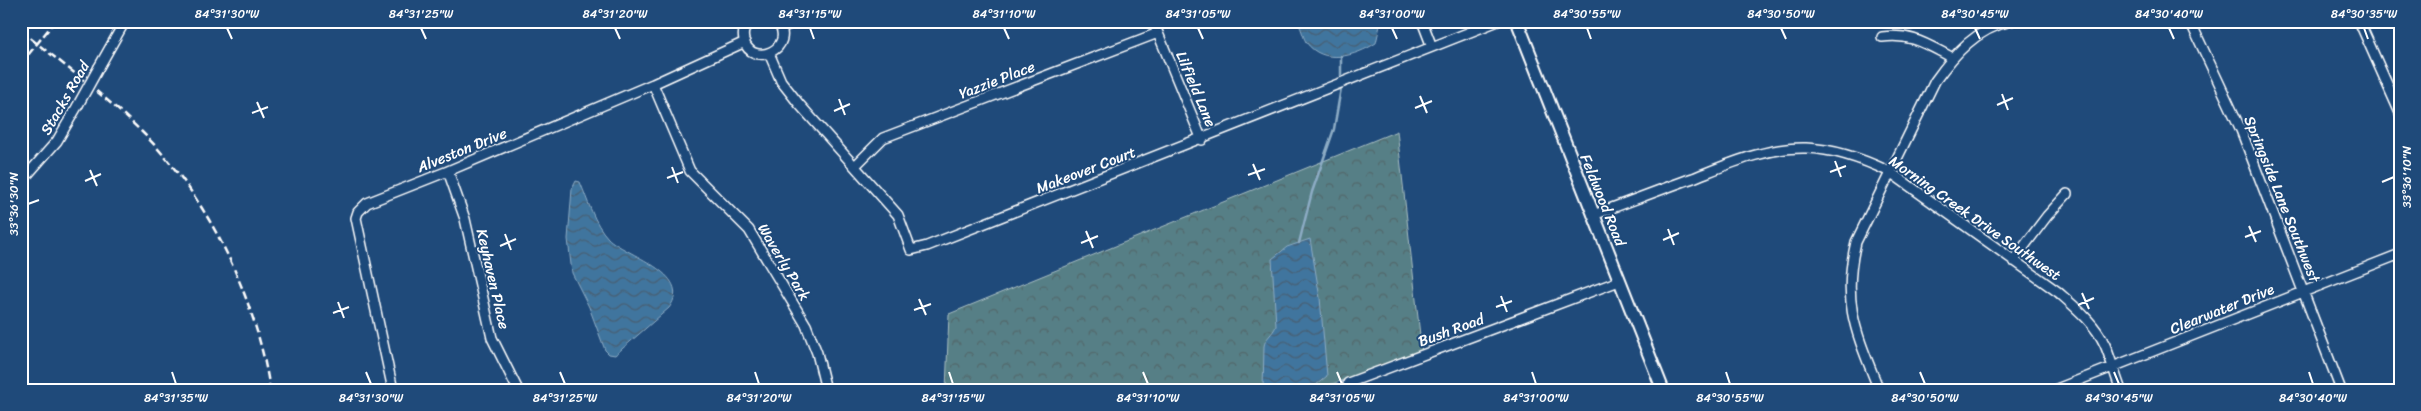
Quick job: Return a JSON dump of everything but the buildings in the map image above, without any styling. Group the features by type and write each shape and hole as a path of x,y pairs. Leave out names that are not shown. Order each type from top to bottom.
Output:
{"street":[{"name":"Stacks Road","path":"21,182 58,141 125,21"},
{"path":"749,21 744,32 745,42 755,53 769,53 780,45 782,36 779,24 797,21"},
{"name":"Lilfield Lane","path":"1153,21 1202,140"},
{"path":"1422,21 1432,47"},
{"name":"Makeover Court","path":"769,53 781,81 798,104 898,215 911,250 936,243 1202,140 1498,21"},
{"name":"Feldwood Road","path":"1517,21 1663,390"},
{"path":"1879,390 1856,332 1849,293 1850,266 1856,242 1935,80 1951,57 1978,35 2011,21"},
{"name":"Springside Lane Southwest","path":"2190,21 2241,130 2341,390"},
{"path":"2358,21 2400,113"},
{"name":"Yazzie Place","path":"855,166 883,138 1158,33"},
{"path":"1882,37 1897,35 1912,37 1951,57"},
{"name":"Alveston Drive","path":"394,390 356,218 358,212 367,203 448,171 653,84 745,42"},
{"name":"Waverly Park","path":"653,84 690,171 750,230 806,325 817,353 826,390"},
{"name":"Morning Creek Drive Southwest","path":"1593,215 1744,158 1776,150 1806,148 1833,151 1862,159 1890,172 2058,292 2089,321 2104,344 2121,390"},
{"name":"Keyhaven Place","path":"448,171 465,219 492,338 518,390"},
{"path":"2013,261 2047,216 2067,194"},
{"name":"Clearwater Drive","path":"2054,390 2400,254"},
{"name":"Bush Road","path":"1348,383 1619,281"}],"green space":[{"path":"1397,131 1422,353 1314,390 946,390 949,314"}],"water":[{"path":"1296,21 1381,21 1376,43 1350,55 1330,56 1321,54 1306,42"},
{"path":"576,181 580,182 595,219 608,238 654,266 673,285 674,296 669,308 615,355 609,354 605,350 589,307 572,273 568,239 572,189"},
{"path":"1310,239 1320,298 1327,376 1310,390 1263,390 1264,346 1276,326 1272,259 1287,247"}],"waterway":[{"path":"1341,56 1341,76"},
{"path":"1299,243 1312,192 1334,129 1341,88"}],"railway":[{"path":"21,64 55,21"},
{"path":"21,31 141,131 165,157 187,186 208,217 241,285 263,355 270,390"}]}
